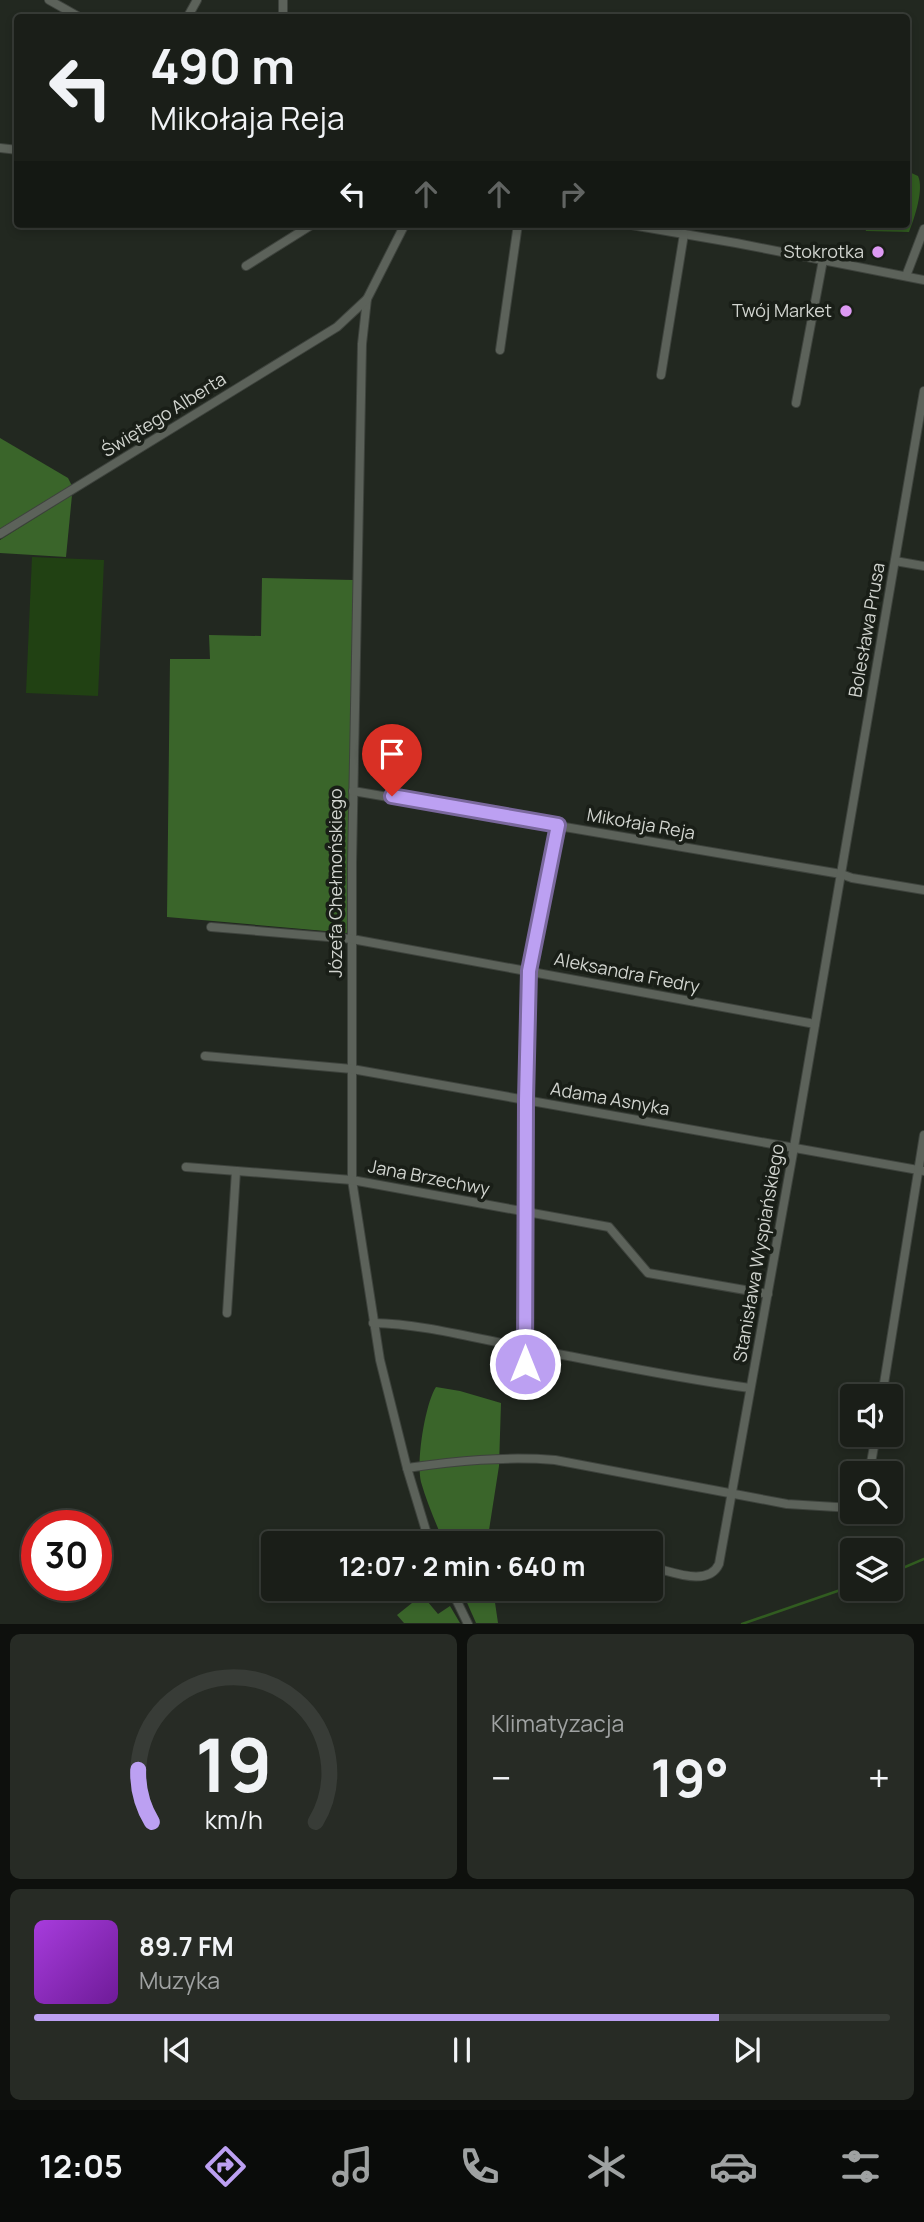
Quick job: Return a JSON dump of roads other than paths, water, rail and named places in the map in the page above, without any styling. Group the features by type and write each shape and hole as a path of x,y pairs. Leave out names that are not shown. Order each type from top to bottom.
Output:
{"street":[{"path":"49,0 72,14"},
{"path":"246,266 307,228"},
{"name":"Józefa Chełmońskiego","path":"403,228 367,299 363,332 353,791 352,1180 373,1323 407,1468 426,1531"},
{"path":"500,350 517,228"},
{"path":"649,228 924,279"},
{"path":"906,276 924,229"},
{"path":"661,375 684,234"},
{"path":"796,403 823,260"},
{"name":"Świętego Alberta","path":"0,534 344,322 367,299"},
{"path":"344,322 356,323 363,332"},
{"name":"Bolesława Prusa","path":"841,874 924,391"},
{"path":"895,561 924,566"},
{"name":"Mikołaja Reja","path":"353,791 924,890"},
{"path":"525,1364 529,971 558,825"},
{"name":"Stanisława Wyspiańskiego","path":"663,1569 700,1577 713,1573 719,1564 841,874"},
{"name":"Aleksandra Fredry","path":"211,927 352,939 815,1024"},
{"name":"Adama Asnyka","path":"205,1056 352,1069 921,1171"},
{"path":"884,1384 921,1171 924,1135"},
{"name":"Jana Brzechwy","path":"186,1167 352,1180 609,1227 648,1273 768,1294"},
{"path":"227,1313 236,1171"},
{"path":"373,1323 506,1342 525,1348 750,1388"},
{"path":"407,1468 469,1459 544,1459 787,1504 840,1507"},
{"path":"457,1601 468,1623"}],"waterway":[{"path":"903,1568 924,1559"},
{"path":"742,1624 840,1590"}],"place":[{"name":"Stokrotka","path":"878,252"},
{"name":"Twój Market","path":"846,311"}]}
